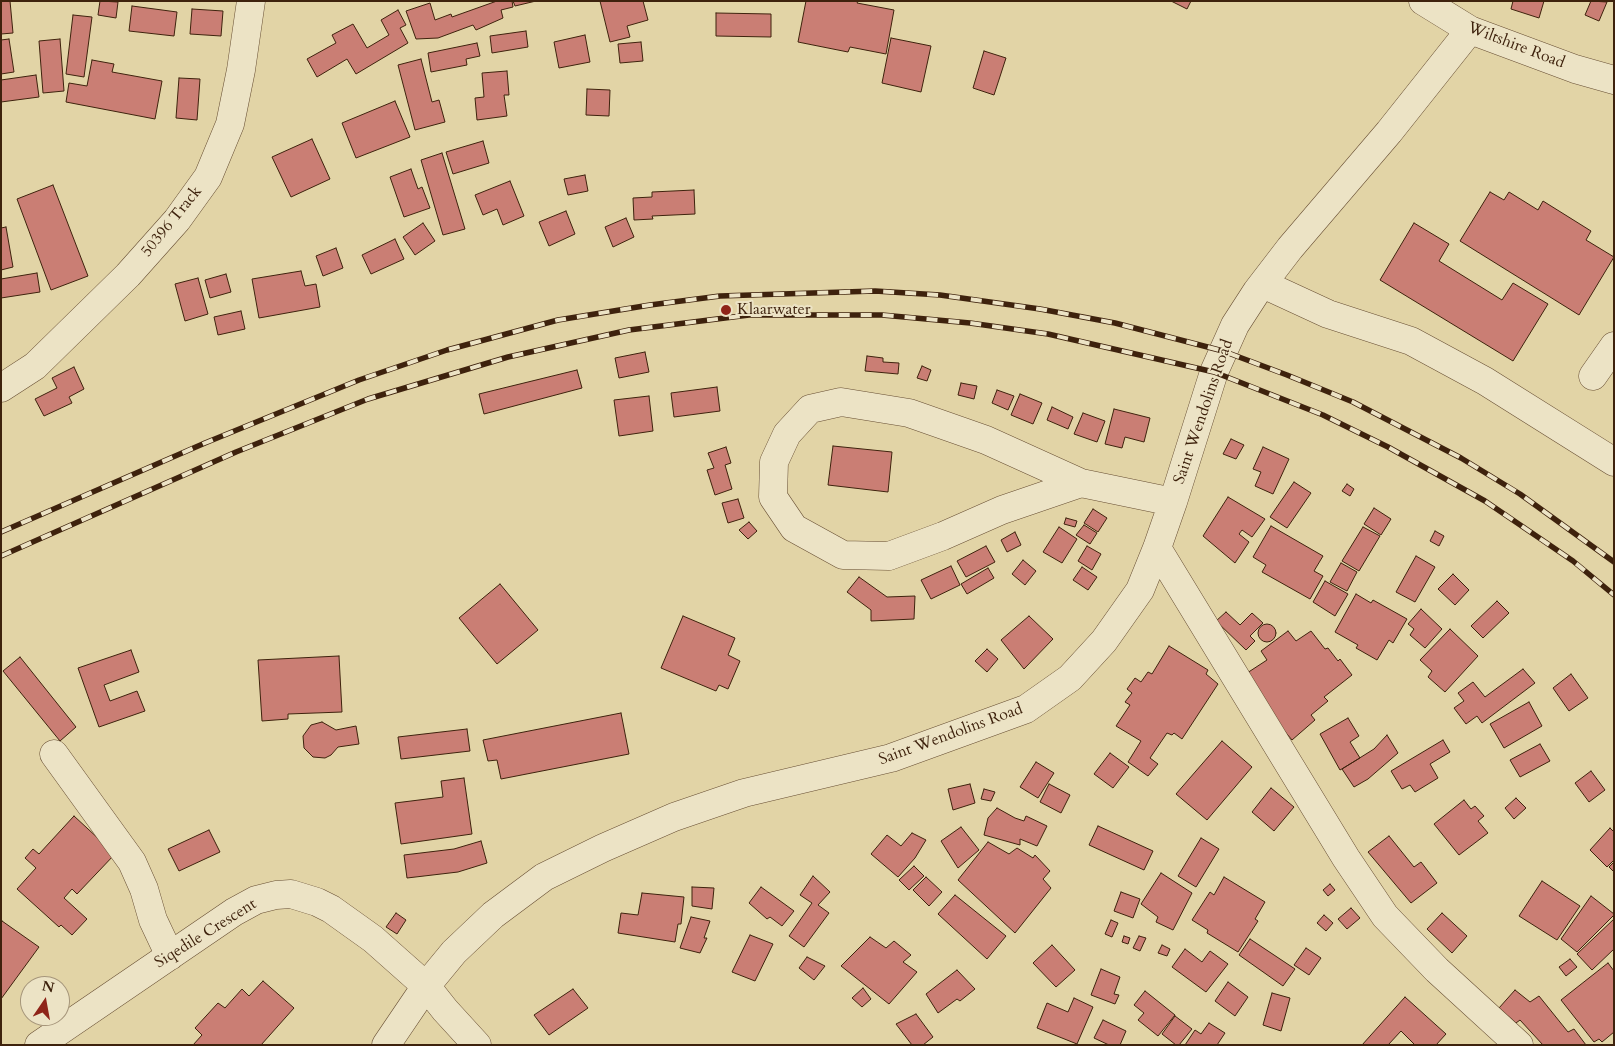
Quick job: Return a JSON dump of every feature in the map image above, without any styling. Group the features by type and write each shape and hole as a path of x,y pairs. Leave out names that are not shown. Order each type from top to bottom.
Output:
{"street":[{"name":"50396 Track","path":"1,388 35,366 128,275 177,220 208,177 230,124 241,70 251,1"},
{"name":"Wiltshire Road","path":"1422,1 1448,8 1470,30 1575,69 1614,80"},
{"name":"Saint Wendolins Road","path":"386,1045 426,986 454,952 493,915 544,877 603,848 674,817 744,793 891,758 1026,709 1070,678 1104,640 1140,590 1173,502 1217,365 1235,325 1290,248 1389,132 1470,30"},
{"path":"1263,284 1328,314 1411,341 1485,381 1614,462"},
{"path":"1593,376 1614,346"},
{"path":"1081,483 1002,510 944,536 889,556 843,555 794,528 773,497 774,462 787,434 810,409 841,402 909,413 986,440 1081,483 1173,502"},
{"path":"1157,548 1346,858 1385,916 1437,970 1519,1045"},
{"path":"54,754 132,862 144,889 153,920 170,956"},
{"name":"Siqedile Crescent","path":"39,1045 234,912 256,900 276,895 291,894 317,902 331,909 373,939 426,986 477,1045"}],"building":[{"path":"1,1 10,1 13,33 1,34"},
{"path":"100,1 118,2 116,18 98,15"},
{"path":"497,1 512,1 513,7 501,10 503,18 476,30 473,25 438,38 416,39 406,11 430,3 435,20 451,14 452,17"},
{"path":"513,1 536,1 515,6"},
{"path":"600,1 643,1 648,20 627,26 630,37 610,42"},
{"path":"806,1 858,1 857,3 894,10 886,54 850,47 848,52 798,42"},
{"path":"1171,1 1191,1 1187,9"},
{"path":"1513,1 1544,1 1539,18 1511,9"},
{"path":"1591,1 1607,2 1599,21 1585,15"},
{"path":"132,6 177,12 174,36 129,31"},
{"path":"192,9 223,11 221,36 190,34"},
{"path":"398,10 406,25 400,28 408,43 356,74 347,59 317,77 307,59 336,43 332,35 353,24 367,48 389,35 381,20"},
{"path":"716,13 771,14 771,37 716,36"},
{"path":"73,15 92,17 84,77 66,74"},
{"path":"526,31 528,47 492,53 490,36"},
{"path":"585,35 590,62 559,68 554,42"},
{"path":"891,38 931,46 921,92 882,83"},
{"path":"9,39 14,72 1,74 1,40"},
{"path":"60,39 64,91 43,93 39,41"},
{"path":"641,42 643,61 620,63 618,44"},
{"path":"477,43 480,56 466,59 467,65 431,72 428,53"},
{"path":"984,51 1006,58 994,95 973,88"},
{"path":"421,59 432,102 439,100 445,122 415,130 398,65"},
{"path":"92,60 114,64 112,72 162,81 155,119 66,102 69,83 87,86"},
{"path":"507,71 509,95 504,95 507,116 477,120 475,98 484,97 482,73"},
{"path":"36,75 39,97 1,102 1,80"},
{"path":"179,78 200,79 197,120 176,118"},
{"path":"587,89 610,90 609,116 586,115"},
{"path":"395,101 410,137 356,158 342,123"},
{"path":"312,139 330,179 291,197 272,157"},
{"path":"483,141 489,163 453,174 446,152"},
{"path":"442,153 465,229 443,235 421,160"},
{"path":"411,169 418,189 422,187 430,208 404,217 390,177"},
{"path":"585,175 588,191 568,195 564,179"},
{"path":"510,181 524,216 503,225 497,209 483,215 475,195"},
{"path":"53,185 88,276 51,290 17,199"},
{"path":"694,190 695,214 652,216 653,219 634,220 633,198 652,197 652,192"},
{"path":"1490,192 1504,200 1509,192 1538,210 1543,201 1591,231 1586,240 1614,257 1579,315 1460,241"},
{"path":"566,211 575,234 549,246 539,222"},
{"path":"626,218 634,237 613,247 605,227"},
{"path":"423,223 435,241 415,255 403,237"},
{"path":"1414,223 1449,244 1439,261 1502,300 1513,283 1548,304 1513,361 1380,280"},
{"path":"6,227 13,267 1,270 1,228"},
{"path":"395,239 404,259 371,274 362,255"},
{"path":"336,248 343,268 323,276 316,256"},
{"path":"301,271 305,286 316,284 320,307 259,318 252,279"},
{"path":"37,273 40,292 1,298 1,279"},
{"path":"226,274 231,292 210,298 205,280"},
{"path":"198,278 208,314 185,321 175,284"},
{"path":"241,311 245,329 218,335 214,317"},
{"path":"645,352 649,372 619,378 615,358"},
{"path":"867,356 883,358 883,362 899,363 898,374 865,371"},
{"path":"922,366 931,370 927,381 917,378"},
{"path":"74,367 84,389 69,397 72,403 44,416 35,399 57,388 52,378"},
{"path":"577,370 582,388 484,414 479,394"},
{"path":"961,383 977,386 974,399 958,395"},
{"path":"717,387 720,411 674,417 671,393"},
{"path":"997,390 1014,396 1008,410 992,403"},
{"path":"1020,394 1042,403 1033,424 1011,415"},
{"path":"649,396 653,431 619,436 614,400"},
{"path":"1052,407 1073,417 1068,429 1047,420"},
{"path":"1114,409 1150,418 1144,442 1125,437 1122,448 1105,444"},
{"path":"1083,413 1105,421 1097,442 1074,434"},
{"path":"1231,439 1244,445 1236,459 1223,454"},
{"path":"833,446 892,452 888,492 828,485"},
{"path":"726,447 731,463 725,465 732,489 715,495 707,470 714,468 708,453"},
{"path":"1263,447 1289,459 1273,494 1255,486 1261,472 1253,469"},
{"path":"1294,482 1311,493 1287,528 1270,517"},
{"path":"1347,484 1354,489 1350,496 1342,491"},
{"path":"1228,497 1265,519 1252,537 1242,530 1239,534 1249,542 1235,563 1203,536"},
{"path":"738,499 744,518 728,523 722,503"},
{"path":"1374,508 1391,519 1381,535 1364,524"},
{"path":"1093,509 1107,518 1098,532 1084,523"},
{"path":"1066,518 1077,521 1075,527 1064,524"},
{"path":"749,522 757,531 748,539 739,530"},
{"path":"1084,525 1097,533 1090,544 1076,535"},
{"path":"1271,526 1323,556 1314,571 1323,576 1310,599 1262,572 1266,565 1253,557"},
{"path":"1059,527 1077,539 1062,563 1043,552"},
{"path":"1363,527 1380,536 1359,571 1342,561"},
{"path":"1435,531 1444,536 1439,546 1430,541"},
{"path":"1015,532 1021,545 1007,552 1001,540"},
{"path":"986,546 995,562 966,577 957,561"},
{"path":"1087,546 1101,554 1092,570 1078,561"},
{"path":"1416,556 1435,567 1415,602 1396,592"},
{"path":"1023,560 1036,571 1025,585 1012,574"},
{"path":"1341,563 1357,572 1347,591 1330,582"},
{"path":"951,566 960,585 931,599 921,580"},
{"path":"1082,567 1097,577 1088,590 1073,580"},
{"path":"988,568 994,578 967,594 961,584"},
{"path":"1453,574 1469,590 1455,605 1438,589"},
{"path":"859,577 887,597 915,596 914,619 871,621 871,610 847,592"},
{"path":"1325,581 1348,594 1335,616 1313,602"},
{"path":"500,584 538,630 497,664 459,618"},
{"path":"1356,594 1371,603 1373,600 1407,619 1393,643 1389,640 1377,660 1356,648 1358,645 1335,632"},
{"path":"1497,601 1509,613 1483,638 1471,626"},
{"path":"1421,609 1442,629 1425,648 1410,635 1414,629 1408,624"},
{"path":"1226,612 1240,625 1252,613 1263,623 1250,636 1255,641 1246,650 1216,621"},
{"path":"683,616 735,638 728,655 740,661 728,689 719,685 716,691 661,668"},
{"path":"1029,616 1053,639 1024,669 1001,640"},
{"path":"1267,624 1273,627 1276,633 1273,639 1267,642 1261,639 1258,633 1261,627"},
{"path":"1450,629 1478,656 1445,692 1428,677 1432,671 1420,660"},
{"path":"1288,631 1296,641 1311,631 1325,649 1328,648 1338,661 1340,659 1352,675 1324,697 1328,701 1311,715 1315,720 1292,740 1272,716 1244,675 1267,660 1261,651"},
{"path":"1169,646 1208,670 1206,674 1218,684 1182,739 1174,733 1172,735 1167,733 1150,758 1158,764 1148,776 1128,762 1141,741 1116,726 1130,705 1125,702 1132,693 1127,689 1135,678 1141,682 1148,672 1152,674"},
{"path":"987,649 998,659 987,672 975,661"},
{"path":"131,650 139,672 104,685 110,701 137,691 145,711 99,727 78,668"},
{"path":"339,656 342,712 288,714 288,719 262,721 258,660"},
{"path":"20,657 76,727 60,741 3,671"},
{"path":"1523,669 1535,683 1482,723 1477,716 1466,724 1454,708 1464,701 1458,693 1473,682 1485,697"},
{"path":"1571,674 1588,698 1569,711 1553,688"},
{"path":"1529,702 1542,726 1504,748 1490,724"},
{"path":"621,713 629,754 501,779 497,760 488,761 483,740"},
{"path":"1348,718 1359,736 1350,742 1360,758 1340,770 1320,734"},
{"path":"322,722 336,730 356,726 359,744 338,747 331,755 325,758 313,757 304,748 303,736 311,725"},
{"path":"467,729 470,751 401,759 398,737"},
{"path":"1387,735 1398,753 1368,779 1354,787 1342,769 1374,749"},
{"path":"1443,740 1450,752 1430,764 1438,778 1415,792 1410,785 1402,789 1391,771"},
{"path":"1222,741 1252,767 1207,820 1176,794"},
{"path":"1540,744 1550,761 1520,777 1510,760"},
{"path":"1110,753 1129,767 1113,788 1094,774"},
{"path":"1036,762 1054,773 1038,798 1020,787"},
{"path":"1591,771 1605,790 1589,802 1575,783"},
{"path":"464,778 472,834 401,844 395,803 443,797 441,781"},
{"path":"970,784 975,803 953,810 948,789"},
{"path":"1049,784 1070,795 1061,813 1040,802"},
{"path":"1271,788 1294,807 1274,831 1252,812"},
{"path":"984,789 995,792 991,801 981,799"},
{"path":"1516,798 1526,808 1514,819 1505,808"},
{"path":"1464,800 1471,809 1475,806 1484,816 1478,821 1488,833 1459,855 1434,824"},
{"path":"997,808 1015,818 1024,821 1026,816 1047,826 1037,846 1020,839 1020,845 984,835 988,818"},
{"path":"74,816 115,854 77,894 72,889 64,898 87,919 72,935 61,925 59,927 17,889 36,868 25,858 33,849 39,854"},
{"path":"1098,826 1153,851 1144,870 1089,845"},
{"path":"961,827 979,850 958,868 941,841"},
{"path":"1610,828 1614,832 1614,860 1607,867 1590,850"},
{"path":"209,830 220,852 179,871 168,849"},
{"path":"912,833 926,840 915,858 898,877 871,854 887,835 901,846"},
{"path":"1389,836 1414,867 1421,862 1437,883 1411,903 1368,852"},
{"path":"1201,838 1219,849 1196,887 1178,876"},
{"path":"481,841 487,863 458,872 407,878 404,855 454,849"},
{"path":"988,842 1009,854 1017,848 1033,858 1035,855 1050,871 1043,879 1051,888 1015,933 958,880"},
{"path":"1614,862 1614,872 1609,867"},
{"path":"914,866 924,876 909,890 899,880"},
{"path":"1161,873 1192,893 1173,930 1156,922 1158,917 1141,904"},
{"path":"813,876 830,892 818,905 829,913 804,947 789,936 812,903 800,895"},
{"path":"926,877 942,892 929,906 913,890"},
{"path":"1224,877 1265,902 1255,919 1258,921 1238,952 1207,933 1208,930 1192,920 1210,892 1214,895"},
{"path":"1542,881 1580,906 1557,940 1519,916"},
{"path":"1330,884 1335,890 1328,896 1323,890"},
{"path":"692,887 714,888 712,909 692,906"},
{"path":"761,887 794,911 782,926 770,917 767,919 749,903"},
{"path":"1121,892 1140,899 1133,918 1114,911"},
{"path":"642,893 684,897 681,924 678,924 675,942 618,933 621,913 638,915"},
{"path":"955,895 1006,936 987,959 938,914"},
{"path":"1591,896 1614,915 1577,952 1561,939"},
{"path":"1351,908 1360,918 1347,929 1338,919"},
{"path":"396,913 406,920 397,934 386,927"},
{"path":"1442,913 1467,936 1452,953 1427,929"},
{"path":"1324,915 1333,923 1326,931 1317,923"},
{"path":"691,917 710,921 704,938 707,938 700,953 680,948"},
{"path":"1614,919 1614,949 1592,970 1577,954"},
{"path":"1111,920 1118,923 1112,937 1105,934"},
{"path":"2,921 39,947 1,999 1,923"},
{"path":"750,935 773,944 755,981 732,972"},
{"path":"1124,936 1130,938 1128,944 1122,942"},
{"path":"1139,936 1146,938 1140,951 1133,948"},
{"path":"870,937 886,948 894,941 911,955 903,962 917,972 889,1004 841,966"},
{"path":"1250,939 1295,969 1283,986 1239,955"},
{"path":"1052,945 1075,970 1056,987 1033,963"},
{"path":"1162,945 1170,949 1167,956 1158,953"},
{"path":"1306,948 1321,958 1309,975 1294,965"},
{"path":"1185,949 1202,962 1210,951 1228,964 1206,992 1172,967"},
{"path":"807,957 825,966 814,980 799,968"},
{"path":"1570,959 1577,967 1566,976 1559,967"},
{"path":"1608,963 1614,971 1614,1032 1602,1042 1599,1039 1594,1042 1561,1000"},
{"path":"1101,969 1120,977 1114,994 1119,995 1115,1004 1091,995"},
{"path":"957,970 975,989 960,1001 957,999 938,1013 926,994"},
{"path":"263,981 294,1008 261,1045 193,1045 202,1035 195,1028 218,1003 225,1008 242,989 249,996"},
{"path":"1228,982 1248,997 1235,1016 1215,1001"},
{"path":"863,988 871,999 862,1007 852,998"},
{"path":"573,989 588,1008 549,1035 534,1015"},
{"path":"1515,990 1530,1002 1539,996 1568,1032 1574,1029 1586,1045 1543,1045 1520,1020 1516,1023 1499,1008"},
{"path":"1145,991 1175,1015 1158,1036 1138,1020 1144,1013 1134,1005"},
{"path":"1272,993 1290,998 1281,1031 1263,1025"},
{"path":"1405,997 1446,1034 1436,1045 1415,1045 1401,1031 1388,1045 1362,1045"},
{"path":"1074,998 1093,1007 1077,1044 1037,1028 1047,1003 1068,1012"},
{"path":"916,1014 933,1037 923,1045 912,1045 896,1024"},
{"path":"1175,1016 1192,1029 1179,1045 1176,1045 1162,1034"},
{"path":"1103,1020 1126,1031 1120,1045 1109,1045 1094,1038"},
{"path":"1209,1023 1225,1033 1217,1045 1185,1045 1195,1030 1201,1034"}],"railway":[{"path":"1,532 205,443 359,380 447,350 558,320 650,305 720,296 875,291 940,295 1040,309 1115,323 1223,351 1353,402 1461,458 1520,494 1614,562"},
{"path":"1,556 236,452 368,399 508,357 629,330 749,315 882,315 970,323 1048,334 1214,372 1323,415 1388,447 1485,501 1573,561 1614,595"}],"place":[{"name":"Klaarwater","path":"726,310"}]}
